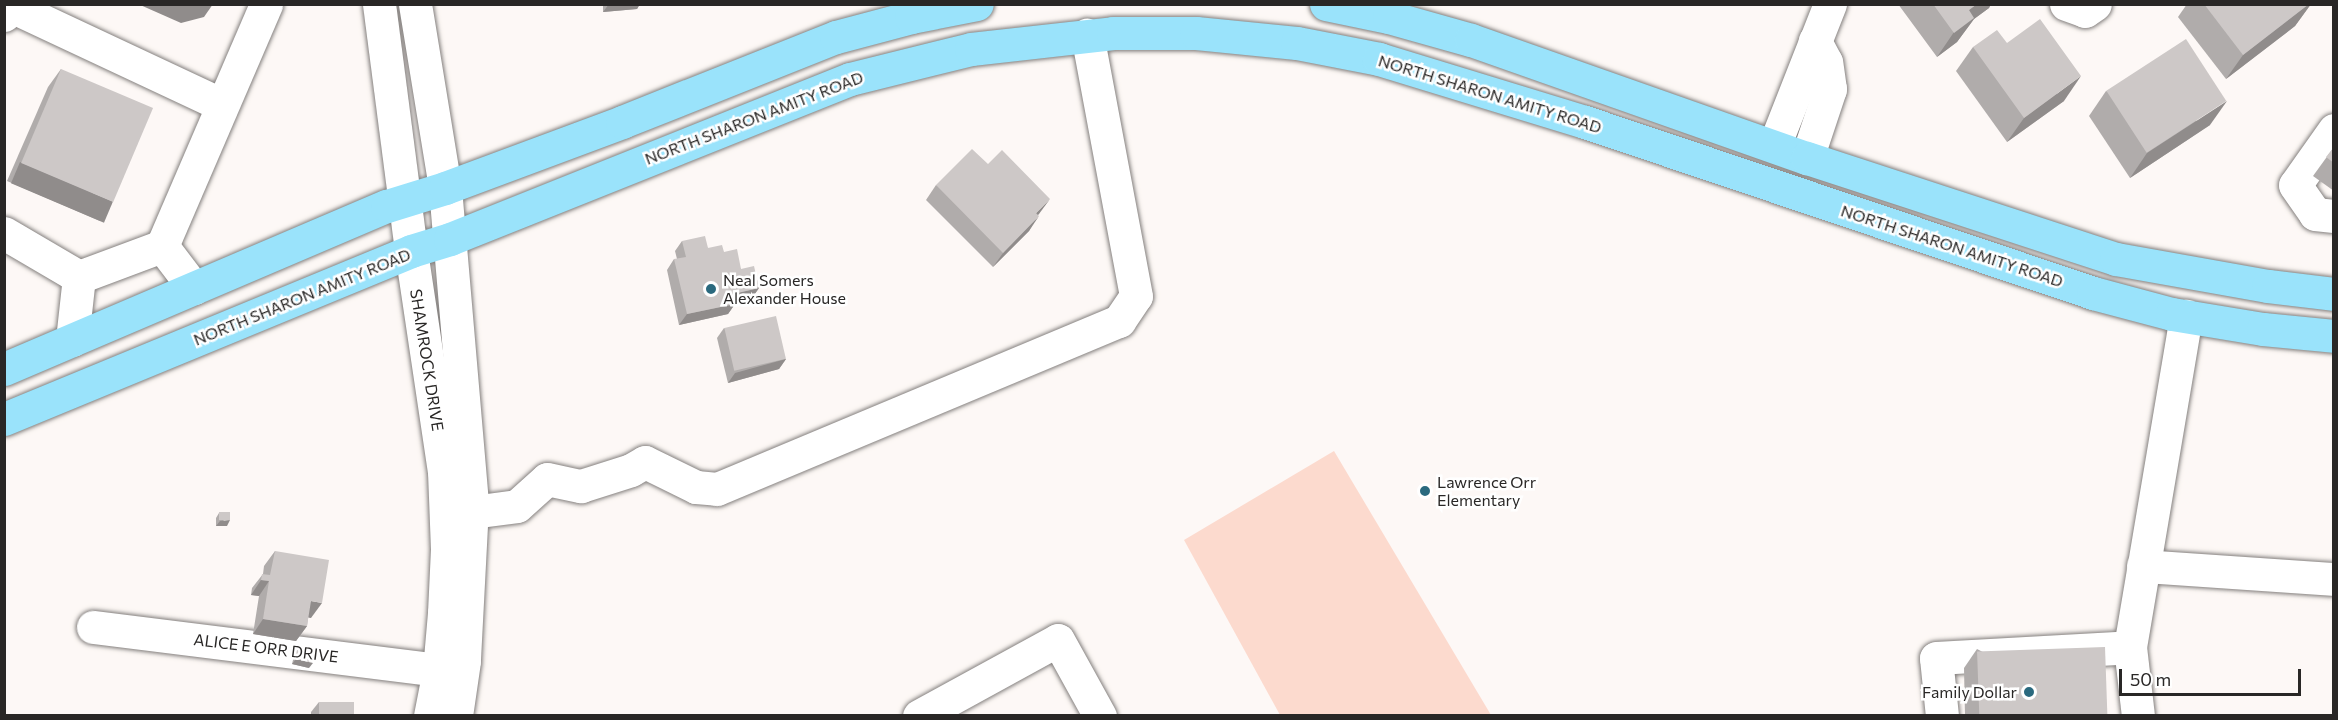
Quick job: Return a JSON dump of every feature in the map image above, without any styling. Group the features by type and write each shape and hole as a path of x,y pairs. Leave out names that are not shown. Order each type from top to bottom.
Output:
{"main road":[{"path":"4,369 405,200 445,188 622,122 836,38 911,17 977,4"},
{"path":"1326,4 1389,17 1471,40 1807,158 2116,259 2268,286 2334,294"},
{"name":"NORTH SHARON AMITY ROAD","path":"4,419 411,251 450,239 850,79 971,49 1087,35 1196,33 1297,43 1379,59 1585,122 2093,293 2186,316 2263,329 2334,336"},
{"path":"1585,122 1641,125 1748,159 1782,163 1807,158"}],"street":[{"path":"79,277 162,246 266,4"},
{"name":"SHAMROCK DRIVE","path":"379,4 411,251 444,471 459,512 447,549 439,670 430,716"},
{"name":"SHAMROCK DRIVE","path":"415,4 445,188 450,239 464,661 456,716"},
{"path":"1774,146 1830,4"},
{"path":"2066,4 2085,10 2095,4"},
{"path":"4,15 9,5 222,105"},
{"path":"459,512 516,506 547,479 581,486 631,470 645,462 696,487 717,489 1119,321 1136,296 1087,35"},
{"path":"1807,158 1830,89 1826,62 1815,41"},
{"path":"2334,130 2295,185 2315,214 2334,216"},
{"path":"4,233 79,277"},
{"path":"162,246 194,288"},
{"path":"72,340 79,277"},
{"path":"2138,716 2130,647 2186,316"},
{"path":"2144,566 2334,579"},
{"name":"ALICE E ORR DRIVE","path":"93,627 439,670"},
{"path":"919,716 1058,640 1100,716"},
{"path":"1942,716 1936,658 2130,647"}],"shaded area":[{"path":"1334,451 1491,715 1280,715 1184,540"}],"building":[{"path":"1933,4 1977,4 1969,10 1974,18 1954,33"},
{"path":"2204,4 2309,4 2243,55"},
{"path":"2040,19 2081,76 2024,118 1973,47 1997,30 2007,43"},
{"path":"2186,39 2226,101 2147,153 2106,91"},
{"path":"61,69 153,108 113,202 21,163"},
{"path":"2334,147 2334,163 2326,157"},
{"path":"972,149 988,164 1002,150 1050,199 1036,213 1039,216 1003,253 936,185"},
{"name":"Neal Somers Alexander House","path":"705,236 708,248 722,245 724,252 737,249 741,269 754,266 759,288 733,294 735,304 687,314 674,259 686,257 682,241"},
{"path":"776,316 786,359 734,371 724,328"},
{"path":"219,512 230,512 230,520 219,520"},
{"path":"275,551 329,560 322,603 311,601 307,626 263,619 269,581 261,580 262,574 270,575"},
{"name":"Family Dollar","path":"2105,647 2107,716 1979,716 1977,651"},
{"path":"297,650 314,654 312,663 295,659"},
{"path":"319,702 354,702 354,716 319,716"}],"place":[{"name":"Neal Somers Alexander House","path":"711,289"},
{"name":"Lawrence Orr Elementary","path":"1425,491"},
{"name":"Family Dollar","path":"2029,692"}]}
